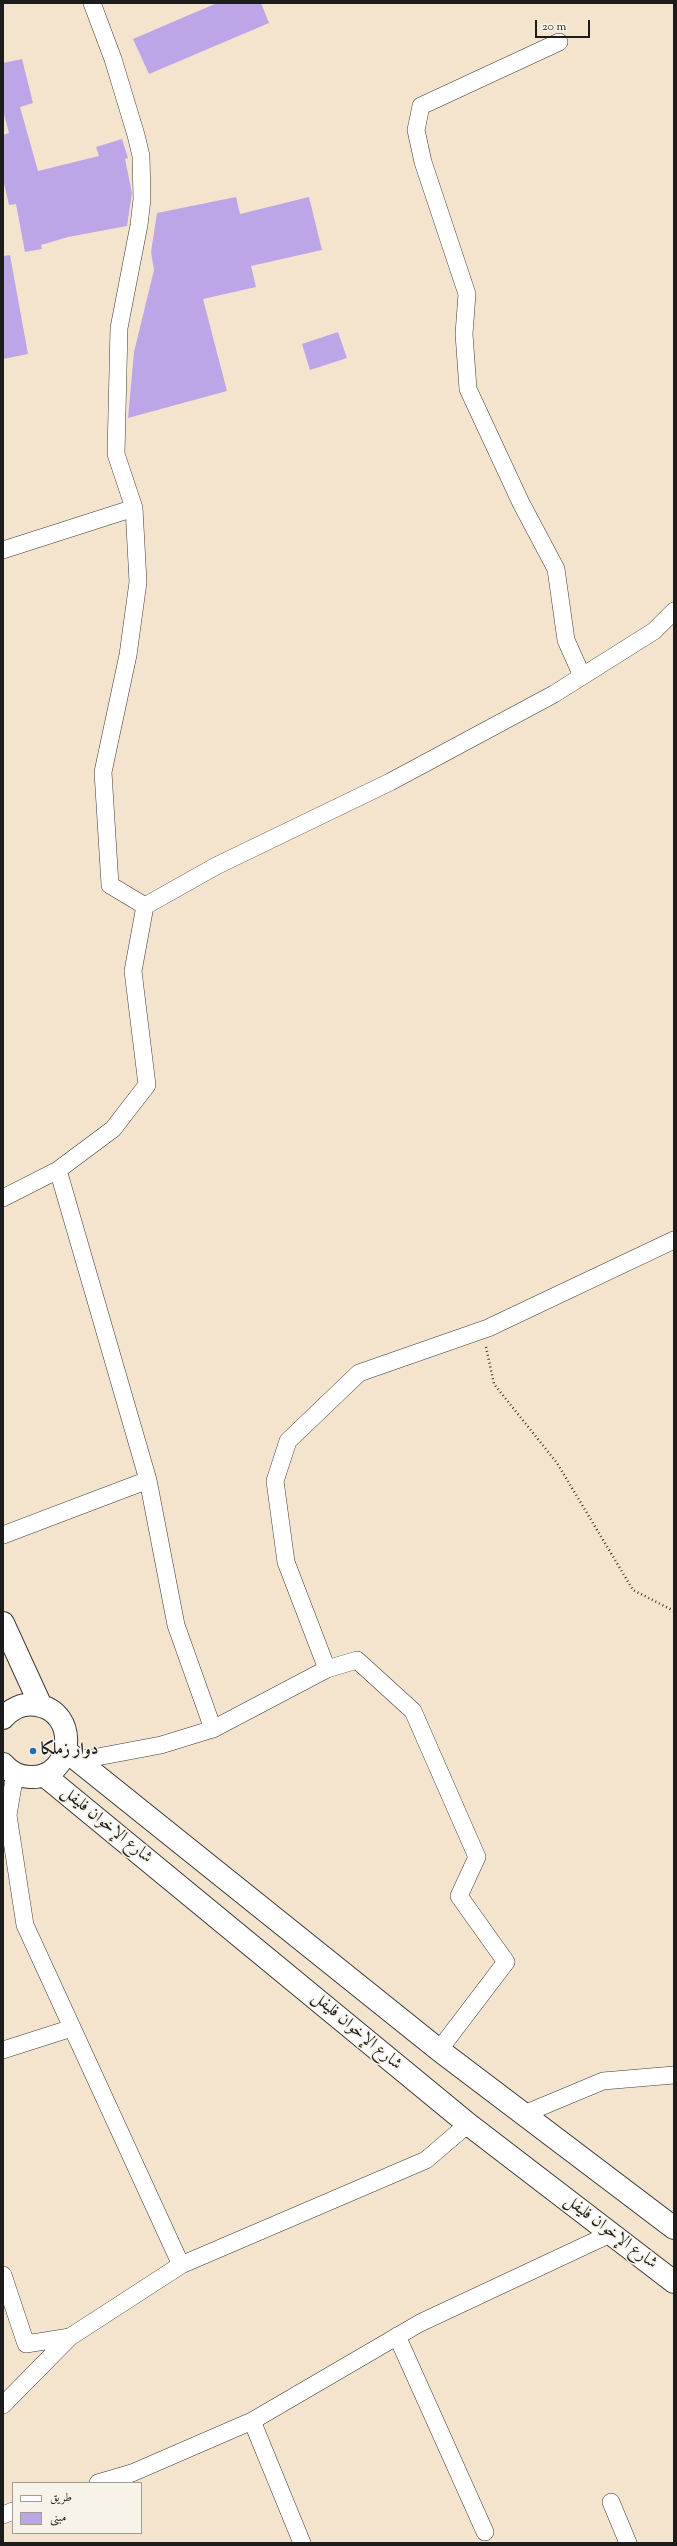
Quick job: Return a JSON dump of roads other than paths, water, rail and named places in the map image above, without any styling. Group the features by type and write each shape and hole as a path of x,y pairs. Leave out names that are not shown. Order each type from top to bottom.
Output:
{"main road":[{"path":"3,1623 41,1706"},
{"path":"3,1718 18,1707 29,1704 41,1706 60,1718 65,1728 70,1755 44,1775 24,1777 9,1769"},
{"name":"شارع الإخوان فليفل","path":"70,1755 439,2050 674,2228"},
{"name":"شارع الإخوان فليفل","path":"44,1775 468,2124 674,2282"}],"street":[{"path":"92,3 113,59 141,156 142,199 139,225 119,328 116,454 134,508 138,582 128,655 103,772 110,885 145,906"},
{"path":"560,42 421,106 416,130 423,162 467,294 464,334 468,389 521,503 556,569 566,640 582,676"},
{"path":"3,550 134,508"},
{"path":"145,906 216,866 390,782 554,694 654,631 674,611"},
{"path":"3,1198 58,1170 113,1129 147,1085 133,971 145,906"},
{"path":"58,1170 148,1480 176,1625 213,1729"},
{"path":"327,1669 286,1562 275,1481 288,1441 359,1373 482,1330 674,1240"},
{"path":"3,1534 148,1480"},
{"path":"70,1755 92,1758 161,1746 213,1729 327,1669 357,1660 413,1711 477,1857 459,1896 506,1962 439,2050"},
{"path":"9,1769 8,1815 25,1925 181,2265"},
{"path":"3,2050 72,2028"},
{"path":"524,2114 603,2082 674,2075"},
{"path":"3,2405 70,2337 181,2265 426,2160 468,2124"},
{"path":"101,2482 132,2473 252,2421 420,2323 610,2234"},
{"path":"3,2275 26,2344 70,2337"},
{"path":"397,2336 485,2532"},
{"path":"252,2421 302,2543"},
{"path":"611,2502 628,2543"}],"place":[{"name":"دوار زملكا","path":"33,1751"}]}
